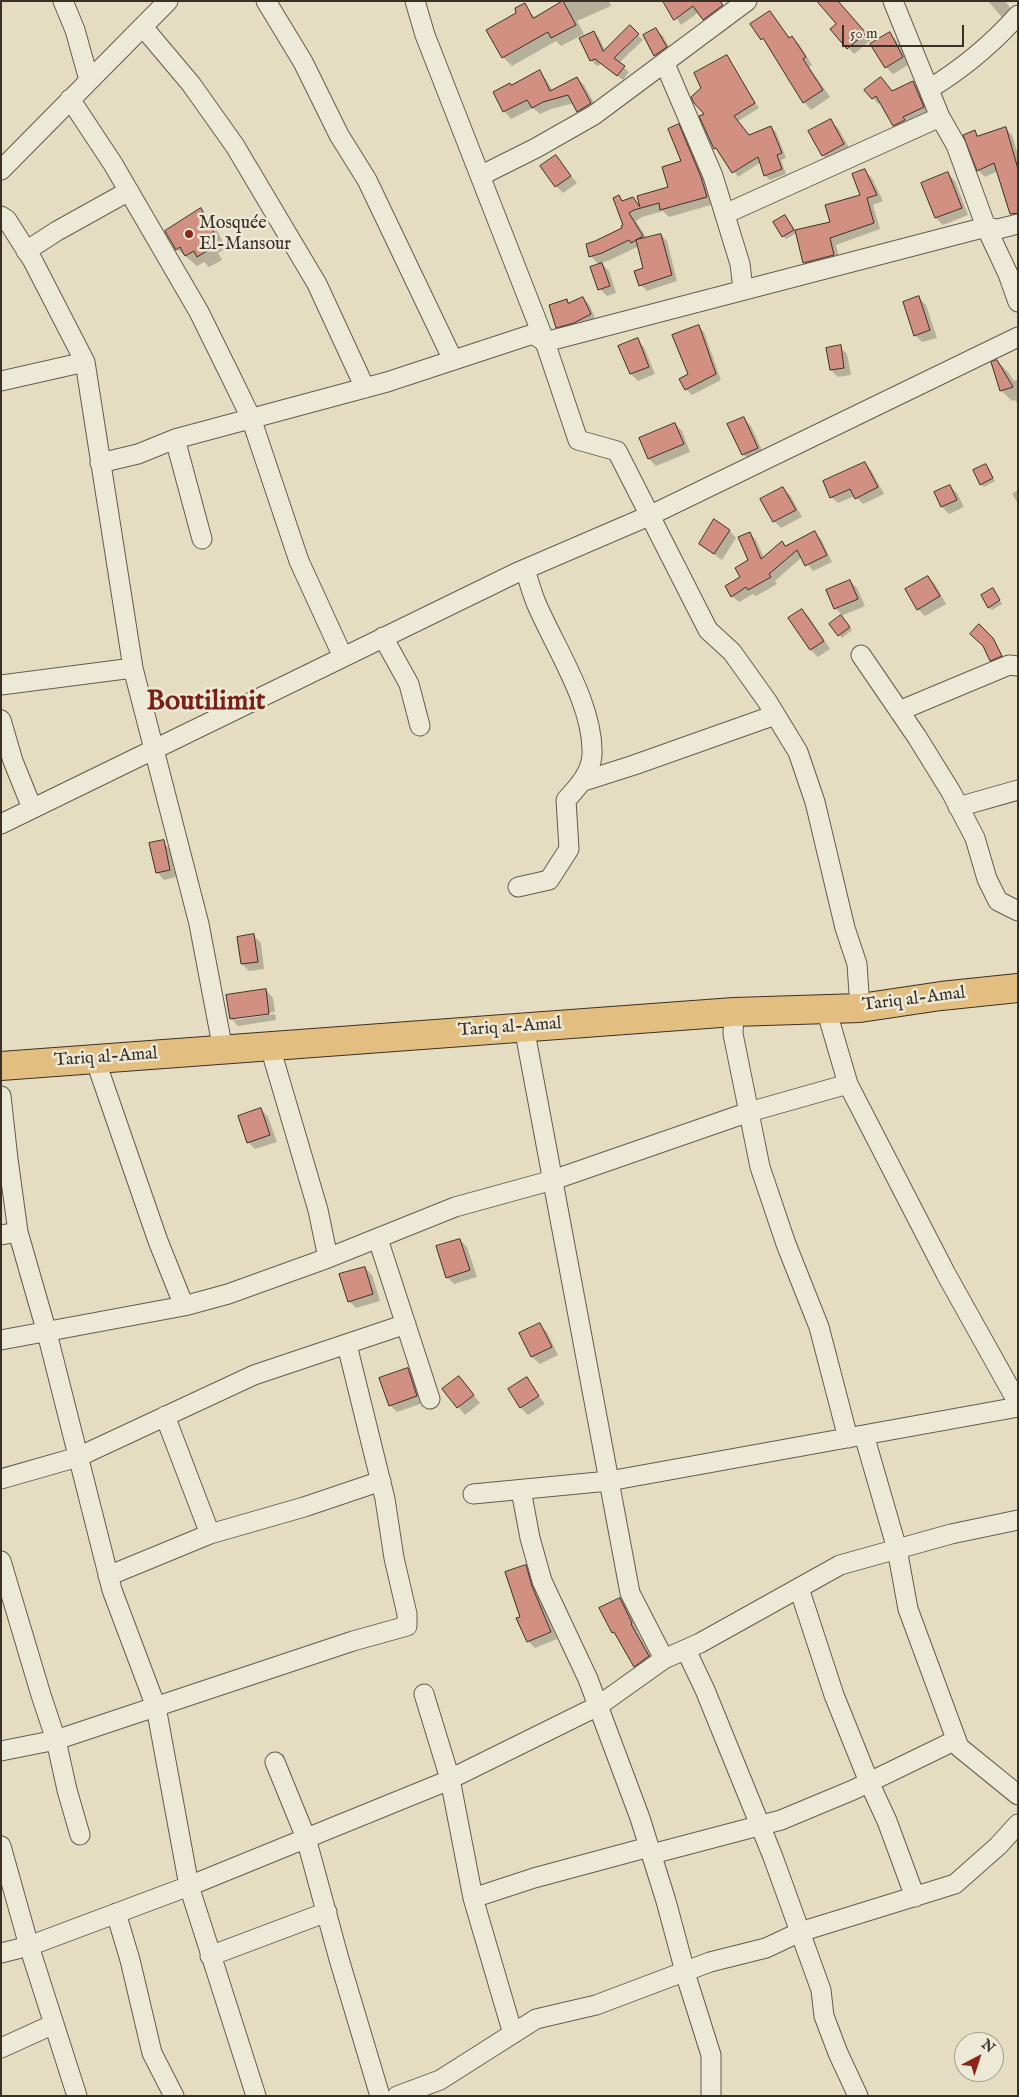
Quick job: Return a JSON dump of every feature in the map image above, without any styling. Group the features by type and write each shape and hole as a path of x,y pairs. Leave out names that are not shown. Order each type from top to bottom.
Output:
{"highway":[{"name":"Tariq al-Amal","path":"1,1066 734,1012 860,1008 941,996 1018,988"}],"street":[{"path":"63,1 75,30 89,80"},
{"path":"1,170 168,1"},
{"path":"266,1 303,62 339,135 367,180 453,360"},
{"path":"415,1 425,34 545,342 578,440 617,451 708,630 732,652 798,752 815,802 843,919 857,964 860,1008"},
{"path":"480,176 536,148 594,115 665,64 747,1"},
{"path":"893,1 940,117 956,145 986,227 1008,274 1018,302"},
{"path":"929,89 958,71 1002,33 1018,15"},
{"path":"143,27 191,84 235,146 317,284 365,388"},
{"path":"665,64 713,176 740,264 744,289"},
{"path":"70,99 113,164 198,312 251,418 299,561 343,657"},
{"path":"725,214 940,117"},
{"path":"26,251 57,231 128,191"},
{"path":"1,216 7,220 26,251 85,362 133,668 199,924 223,1050"},
{"path":"100,463 138,454 175,439 365,388 533,334 545,342 986,227 998,229 1018,224"},
{"path":"1,824 383,637 524,570 651,515 1018,337"},
{"path":"1,381 85,362"},
{"path":"175,439 202,539"},
{"path":"518,887 549,880 569,850 566,800 584,781 592,756 588,723 570,670 537,605 524,570"},
{"path":"383,637 409,684 420,726"},
{"path":"861,654 917,737 958,807 975,838 987,880 998,901 1018,911"},
{"path":"899,711 1009,665 1018,666"},
{"path":"1,685 133,668"},
{"path":"584,781 775,715"},
{"path":"1,720 13,761 32,808"},
{"path":"958,807 1018,790"},
{"path":"826,1009 848,1084 946,1274 1018,1403"},
{"path":"734,1012 733,1034 760,1167 786,1244 820,1327 856,1437 897,1549 908,1609 959,1747 1018,1794"},
{"path":"524,1027 630,1593 664,1659"},
{"path":"270,1047 318,1210 328,1258"},
{"path":"95,1059 158,1241 184,1306"},
{"path":"1,1340 47,1333 184,1306 228,1294 328,1258 455,1208 553,1180 748,1112 848,1084"},
{"path":"1,1096 10,1233 47,1333 108,1576 156,1707 188,1886 256,2096"},
{"path":"378,1238 430,1399"},
{"path":"1,1479 78,1457 254,1375 406,1324"},
{"path":"1,1750 56,1740 353,1641 407,1626 407,1614 394,1558 381,1481 347,1345"},
{"path":"473,1494 609,1482 1018,1407"},
{"path":"165,1416 210,1534"},
{"path":"108,1576 210,1534 304,1507 381,1481"},
{"path":"521,1490 530,1538 542,1582 588,1678 650,1851 711,2055 710,2096"},
{"path":"1,1953 29,1946 188,1886 450,1779 598,1706 664,1659 686,1650 840,1565 950,1534 1018,1520"},
{"path":"1,1561 56,1740 80,1835"},
{"path":"799,1588 834,1694 869,1782 887,1821 915,1896"},
{"path":"686,1650 705,1690 761,1826 821,1990 824,2016 838,2053 858,2096"},
{"path":"424,1694 450,1779 473,1898 513,2034"},
{"path":"473,1898 534,1878 781,1820 869,1782 956,1740"},
{"path":"275,1762 306,1838 339,1959 380,2096"},
{"path":"398,2096 440,2080 536,2019 596,2005 710,1962 766,1948 800,1932 955,1884 998,1846 1018,1824"},
{"path":"1,1846 29,1946 77,2096"},
{"path":"210,1956 327,1912"},
{"path":"116,1913 130,1960 152,2053 174,2096"},
{"path":"1,2048 54,2024"}],"building":[{"path":"563,1 576,25 551,38 548,32 502,58 486,30 516,13 515,8 525,3 533,18"},
{"path":"663,1 720,1 723,5 703,20 693,6 674,20"},
{"path":"817,1 838,1 866,33 847,49 830,29 836,24"},
{"path":"770,11 789,38 792,36 806,57 803,59 823,90 803,103 763,38 761,40 750,24"},
{"path":"630,25 639,34 614,58 625,66 617,76 595,59 590,61 579,38 594,31 603,51"},
{"path":"656,28 667,47 654,56 643,35"},
{"path":"890,32 903,57 885,68 870,44"},
{"path":"727,55 755,103 734,116 749,135 771,126 782,153 777,155 782,169 764,176 758,157 732,173 716,148 714,149 699,116 704,114 691,97 701,88 694,73"},
{"path":"540,70 550,91 577,77 591,103 577,112 568,95 543,102 532,108 527,100 503,112 493,92"},
{"path":"881,77 892,91 913,81 924,107 903,117 905,120 893,126 876,96 872,99 864,90"},
{"path":"831,119 844,144 822,156 808,131"},
{"path":"679,124 701,177 707,197 660,210 659,203 634,210 629,213 643,236 631,243 629,240 589,257 586,244 622,228 621,226 623,225 613,198 619,195 622,201 633,197 640,207 637,196 668,187 662,167 681,161 668,129"},
{"path":"1006,127 1018,169 1018,213 1010,214 994,163 977,171 963,135 975,130 977,136"},
{"path":"556,155 571,176 555,187 540,166"},
{"path":"865,169 877,195 867,198 874,223 830,238 834,255 803,263 795,230 830,222 825,205 860,195 852,174"},
{"path":"948,172 962,208 935,218 921,183"},
{"name":"Mosquée El-Mansour","path":"201,208 216,236 208,241 212,248 197,257 194,251 185,256 180,247 176,250 165,231"},
{"path":"785,215 794,230 782,237 773,222"},
{"path":"661,234 672,275 639,286 634,271 643,268 636,240"},
{"path":"602,263 610,286 598,290 590,267"},
{"path":"919,296 930,330 914,336 903,302"},
{"path":"583,297 591,314 574,323 556,328 549,305 567,299 568,303"},
{"path":"699,325 716,374 685,390 679,379 688,374 672,335"},
{"path":"638,338 649,367 630,374 618,346"},
{"path":"841,345 844,368 830,370 826,348"},
{"path":"997,360 1013,387 1000,391 991,362"},
{"path":"744,417 758,448 742,455 727,424"},
{"path":"675,423 684,444 648,459 639,438"},
{"path":"865,462 878,487 855,499 850,489 830,498 823,481"},
{"path":"986,464 993,478 980,485 973,470"},
{"path":"950,485 957,500 941,507 934,492"},
{"path":"783,487 796,510 773,522 760,499"},
{"path":"714,519 730,530 714,554 699,544"},
{"path":"815,531 827,555 805,566 797,550 769,574 771,577 748,590 746,587 731,597 725,586 740,577 735,568 748,560 738,537 750,532 761,559 782,541 785,546"},
{"path":"928,576 940,596 917,610 905,589"},
{"path":"850,580 858,599 834,609 826,590"},
{"path":"993,588 1000,600 988,608 981,595"},
{"path":"802,609 824,641 810,650 788,618"},
{"path":"841,615 850,627 838,636 829,624"},
{"path":"979,624 993,638 1002,656 990,661 983,646 970,634"},
{"path":"164,840 170,870 156,873 149,843"},
{"path":"254,934 258,962 241,964 237,937"},
{"path":"266,989 269,1014 230,1019 226,995"},
{"path":"261,1108 270,1135 247,1143 238,1116"},
{"path":"460,1239 470,1270 446,1278 436,1246"},
{"path":"365,1267 373,1294 348,1302 339,1274"},
{"path":"540,1323 552,1347 531,1357 519,1333"},
{"path":"408,1368 417,1396 389,1406 379,1378"},
{"path":"459,1376 474,1395 457,1408 442,1389"},
{"path":"527,1377 539,1396 520,1408 508,1389"},
{"path":"526,1565 532,1586 551,1632 527,1642 516,1618 520,1617 505,1572"},
{"path":"620,1598 631,1624 649,1656 634,1667 614,1632 612,1633 599,1608"}],"place":[{"name":"Mosquée El-Mansour","path":"189,234"}],"district":[{"name":"Boutilimit","path":"206,703"}]}
